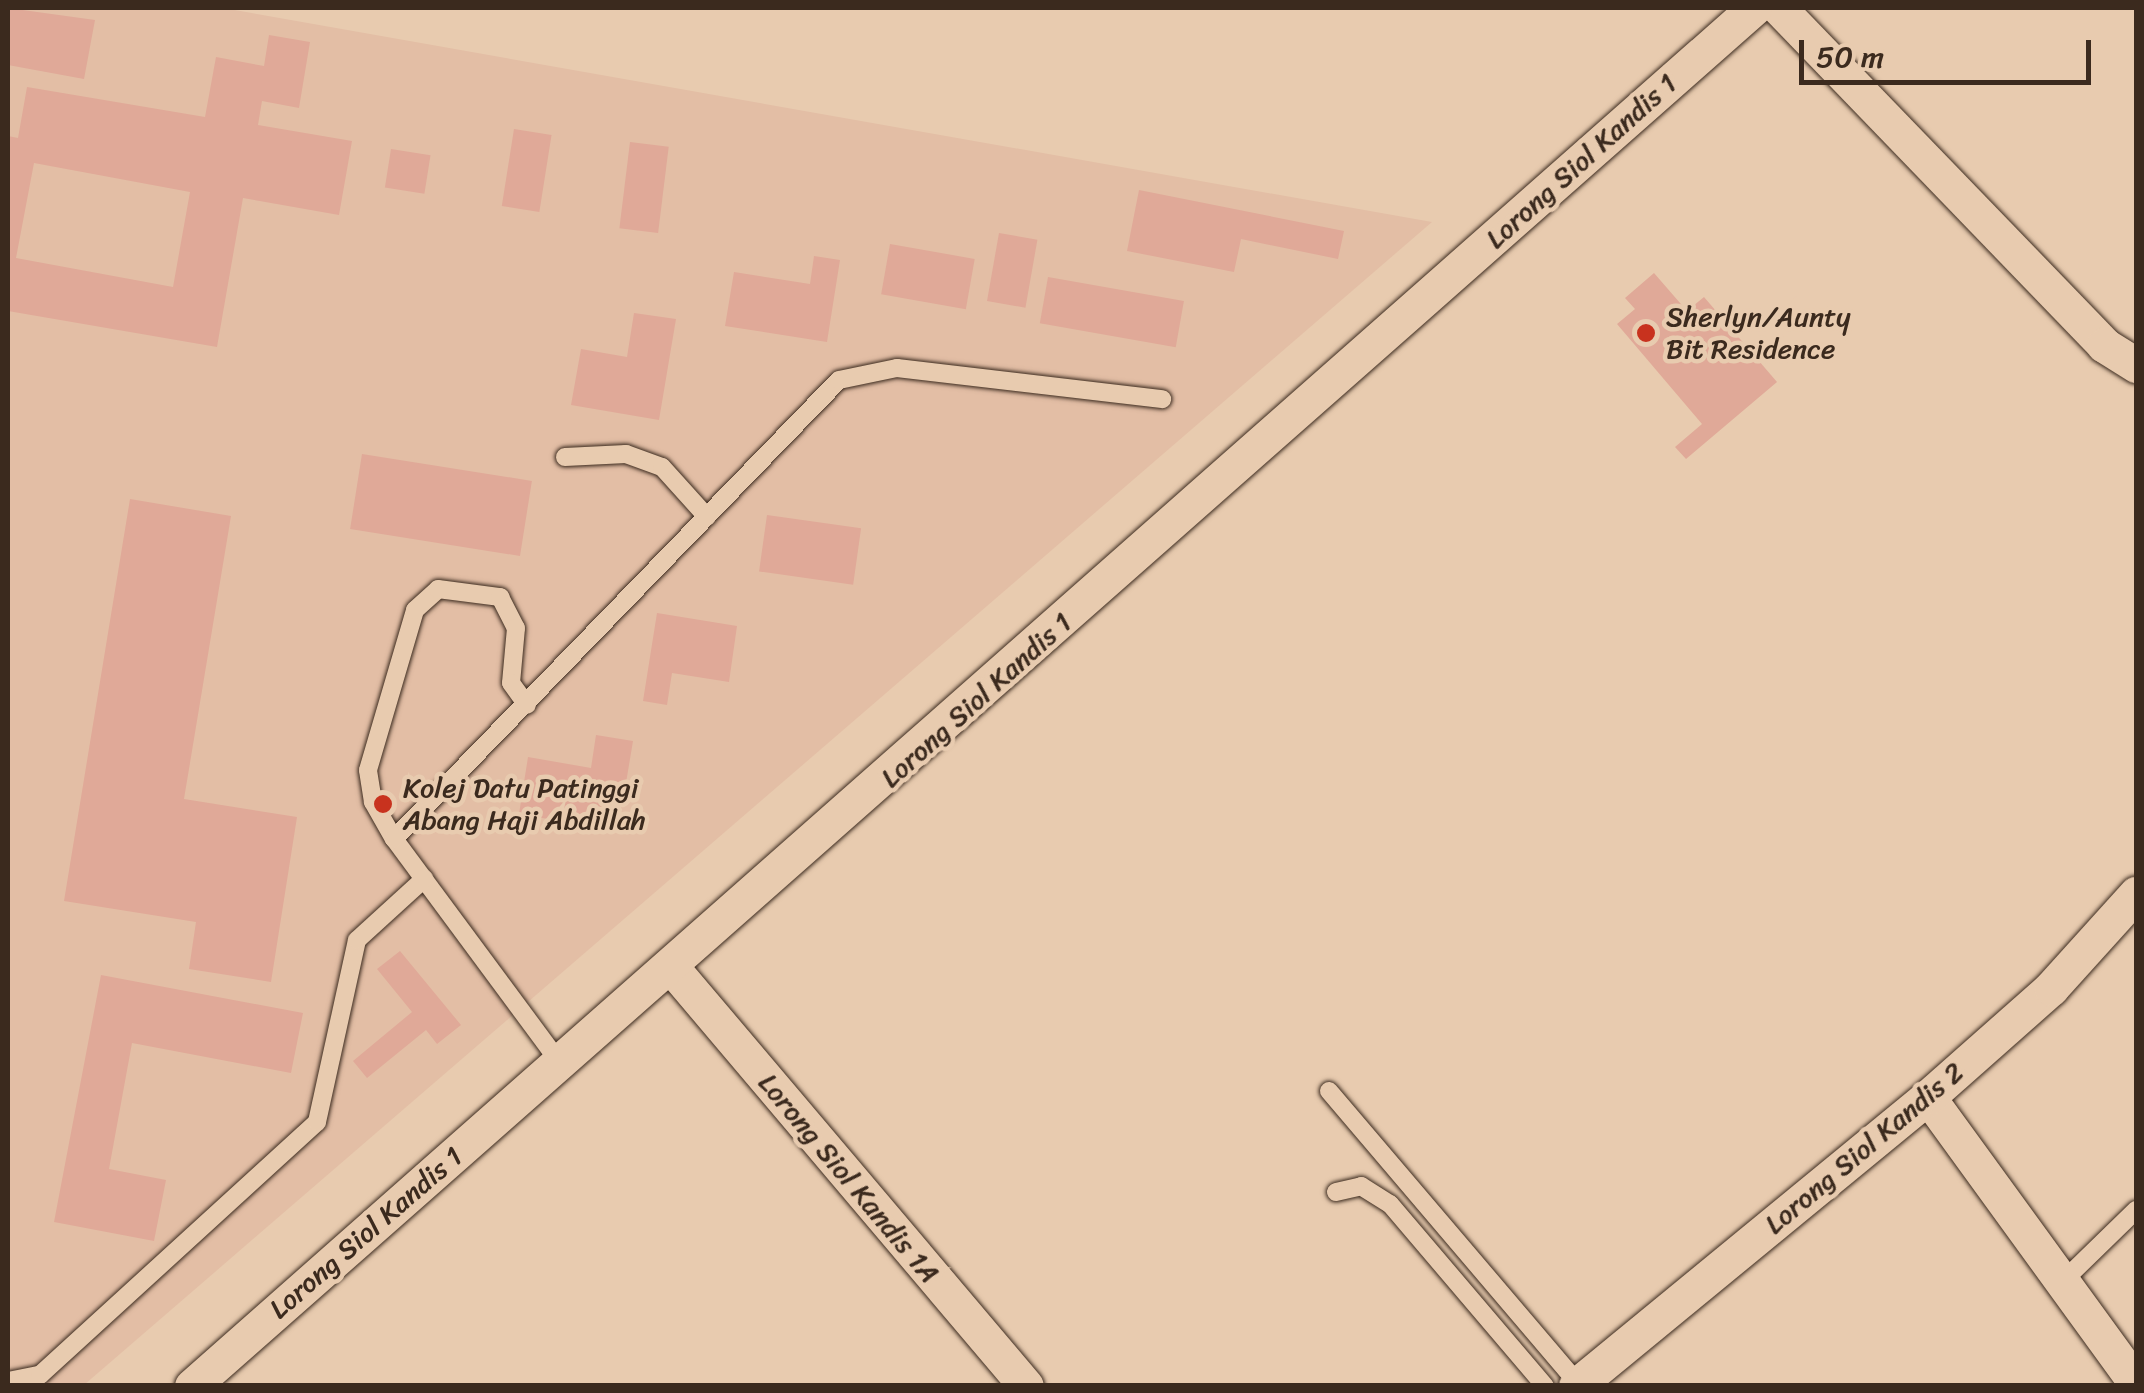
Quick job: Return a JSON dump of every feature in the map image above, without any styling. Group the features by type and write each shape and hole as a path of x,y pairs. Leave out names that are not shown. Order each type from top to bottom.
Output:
{"street":[{"name":"Lorong Siol Kandis 1","path":"192,1386 673,969 1754,8"},
{"path":"1779,8 2104,345 2136,365"},
{"name":"Lorong Siol Kandis 2","path":"1567,1385 1928,1097 2052,988 2136,894"},
{"name":"Lorong Siol Kandis 1A","path":"673,969 1026,1386"},
{"path":"1928,1097 2136,1383"}],"lane":[{"path":"394,839 838,380 867,368 1162,400"},
{"path":"564,457 626,454 662,467 707,517"},
{"path":"527,705 511,683 516,628 500,597 438,589 415,610 368,770 372,802 394,839 560,1063"},
{"path":"8,1382 40,1375 316,1122 356,940 424,879"},
{"path":"1328,1091 1567,1385"},
{"path":"1336,1192 1361,1186 1390,1204 1567,1385"},
{"path":"2061,1282 2136,1210"}],"shaded area":[{"name":"Kolej Datu Patinggi Abang Haji Abdillah","path":"8,8 223,8 1432,222 84,1385 8,1386"}],"building":[{"path":"8,8 95,20 84,79 8,65"},
{"path":"269,35 310,42 299,108 262,101 258,125 352,141 339,215 243,198 217,347 8,311 8,136 18,138 27,87 205,117 216,57 264,66","holes":["34,163 190,192 173,287 16,258"]},
{"path":"514,129 552,135 539,212 502,206"},
{"path":"630,142 669,147 658,233 619,228"},
{"path":"391,149 431,155 424,194 385,188"},
{"path":"1139,190 1344,231 1338,259 1241,239 1234,272 1127,251"},
{"path":"999,233 1037,240 1025,308 987,301"},
{"path":"890,244 975,259 966,309 881,294"},
{"path":"814,256 840,260 827,342 725,326 734,272 810,284"},
{"path":"1654,273 1687,311 1704,297 1777,382 1686,459 1675,447 1702,424 1617,324 1635,309 1625,298"},
{"path":"1048,277 1184,301 1176,347 1040,323"},
{"path":"634,313 676,319 659,420 571,405 581,349 627,357"},
{"path":"362,454 532,481 520,556 350,529"},
{"path":"130,499 231,516 184,799 297,817 271,982 189,969 196,922 64,901"},
{"path":"767,515 861,528 853,585 759,571"},
{"path":"657,613 737,626 729,682 672,673 667,705 643,701"},
{"path":"596,735 633,741 618,831 519,814 528,757 591,768"},
{"path":"400,951 461,1025 437,1044 426,1030 367,1078 353,1061 412,1012 377,969"},
{"path":"101,975 303,1013 291,1073 132,1043 109,1169 166,1180 154,1241 54,1222"}],"place":[{"name":"Sherlyn/Aunty Bit Residence","path":"1646,333"},
{"name":"Kolej Datu Patinggi Abang Haji Abdillah","path":"383,804"}]}
